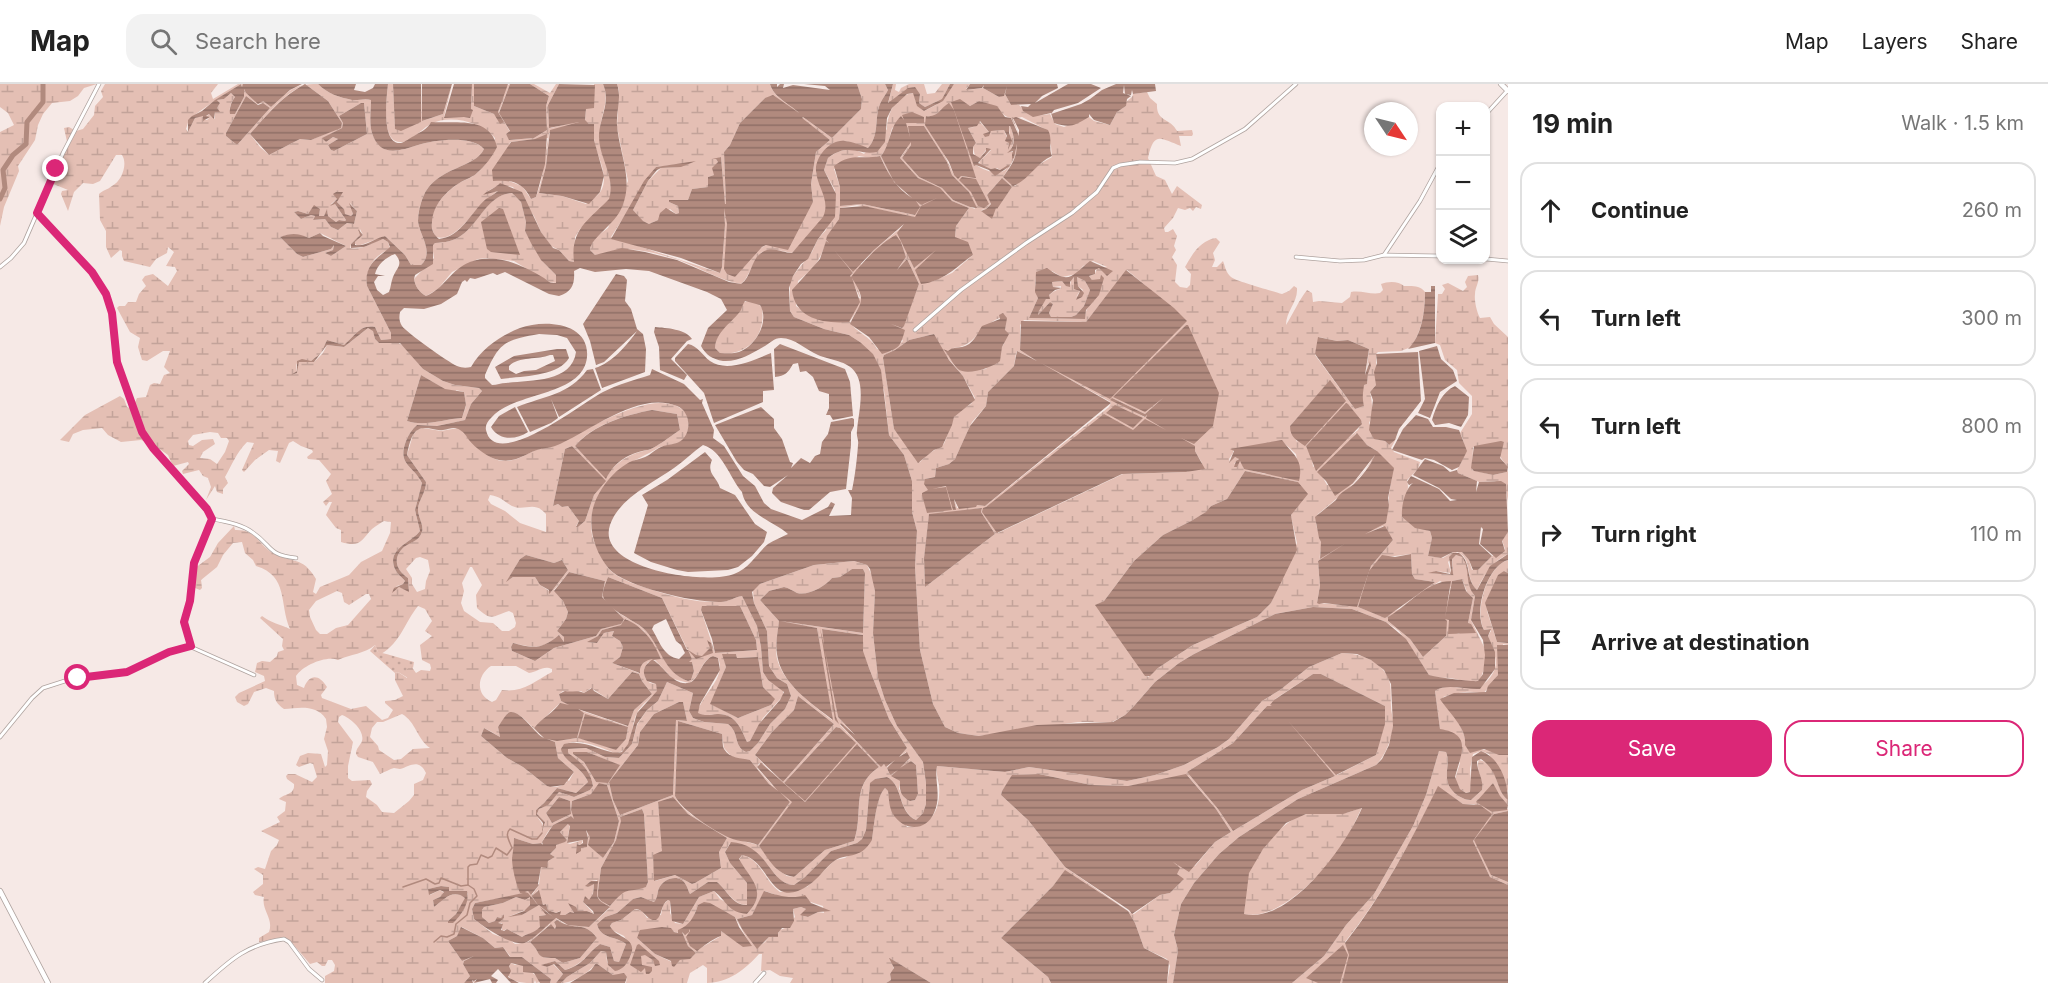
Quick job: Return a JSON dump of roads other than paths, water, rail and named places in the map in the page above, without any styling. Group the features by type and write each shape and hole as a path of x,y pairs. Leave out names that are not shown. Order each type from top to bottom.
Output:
{"main road":[{"path":"1501,84 1508,91"},
{"path":"0,891 48,983"}],"street":[{"path":"0,267 24,243 68,141 99,84"},
{"path":"915,330 949,298 1093,196 1115,166 1140,162 1179,162 1191,159 1245,129 1296,84"},
{"path":"1490,109 1508,91"},
{"path":"1384,255 1420,201 1436,171"},
{"path":"37,213 92,272 106,294 112,313 117,362 142,432 153,448 207,509 212,519 247,529 273,552 296,558"},
{"path":"1296,257 1341,261 1364,260 1384,255 1436,256"},
{"path":"1490,259 1508,261"},
{"path":"191,646 184,622 190,601 194,563 212,519"},
{"path":"0,737 43,688 70,679 127,672 169,652 191,646 254,675"},
{"path":"205,983 243,951 260,944 283,939 290,943 309,969 322,980"},
{"path":"755,983 764,973"}],"waterway":[{"path":"0,199 5,188 3,170 13,155 26,144 27,122 43,102 43,84"},
{"path":"403,887 426,879 435,884 439,883 441,878 461,886 468,885 468,867 477,864 481,855 488,858 492,856 496,848 507,855 512,848 507,836 510,829 532,839 537,839 542,833"},
{"path":"434,942 441,936 447,937 454,934 456,924 467,915 470,903 477,896 474,889 468,885"}]}
